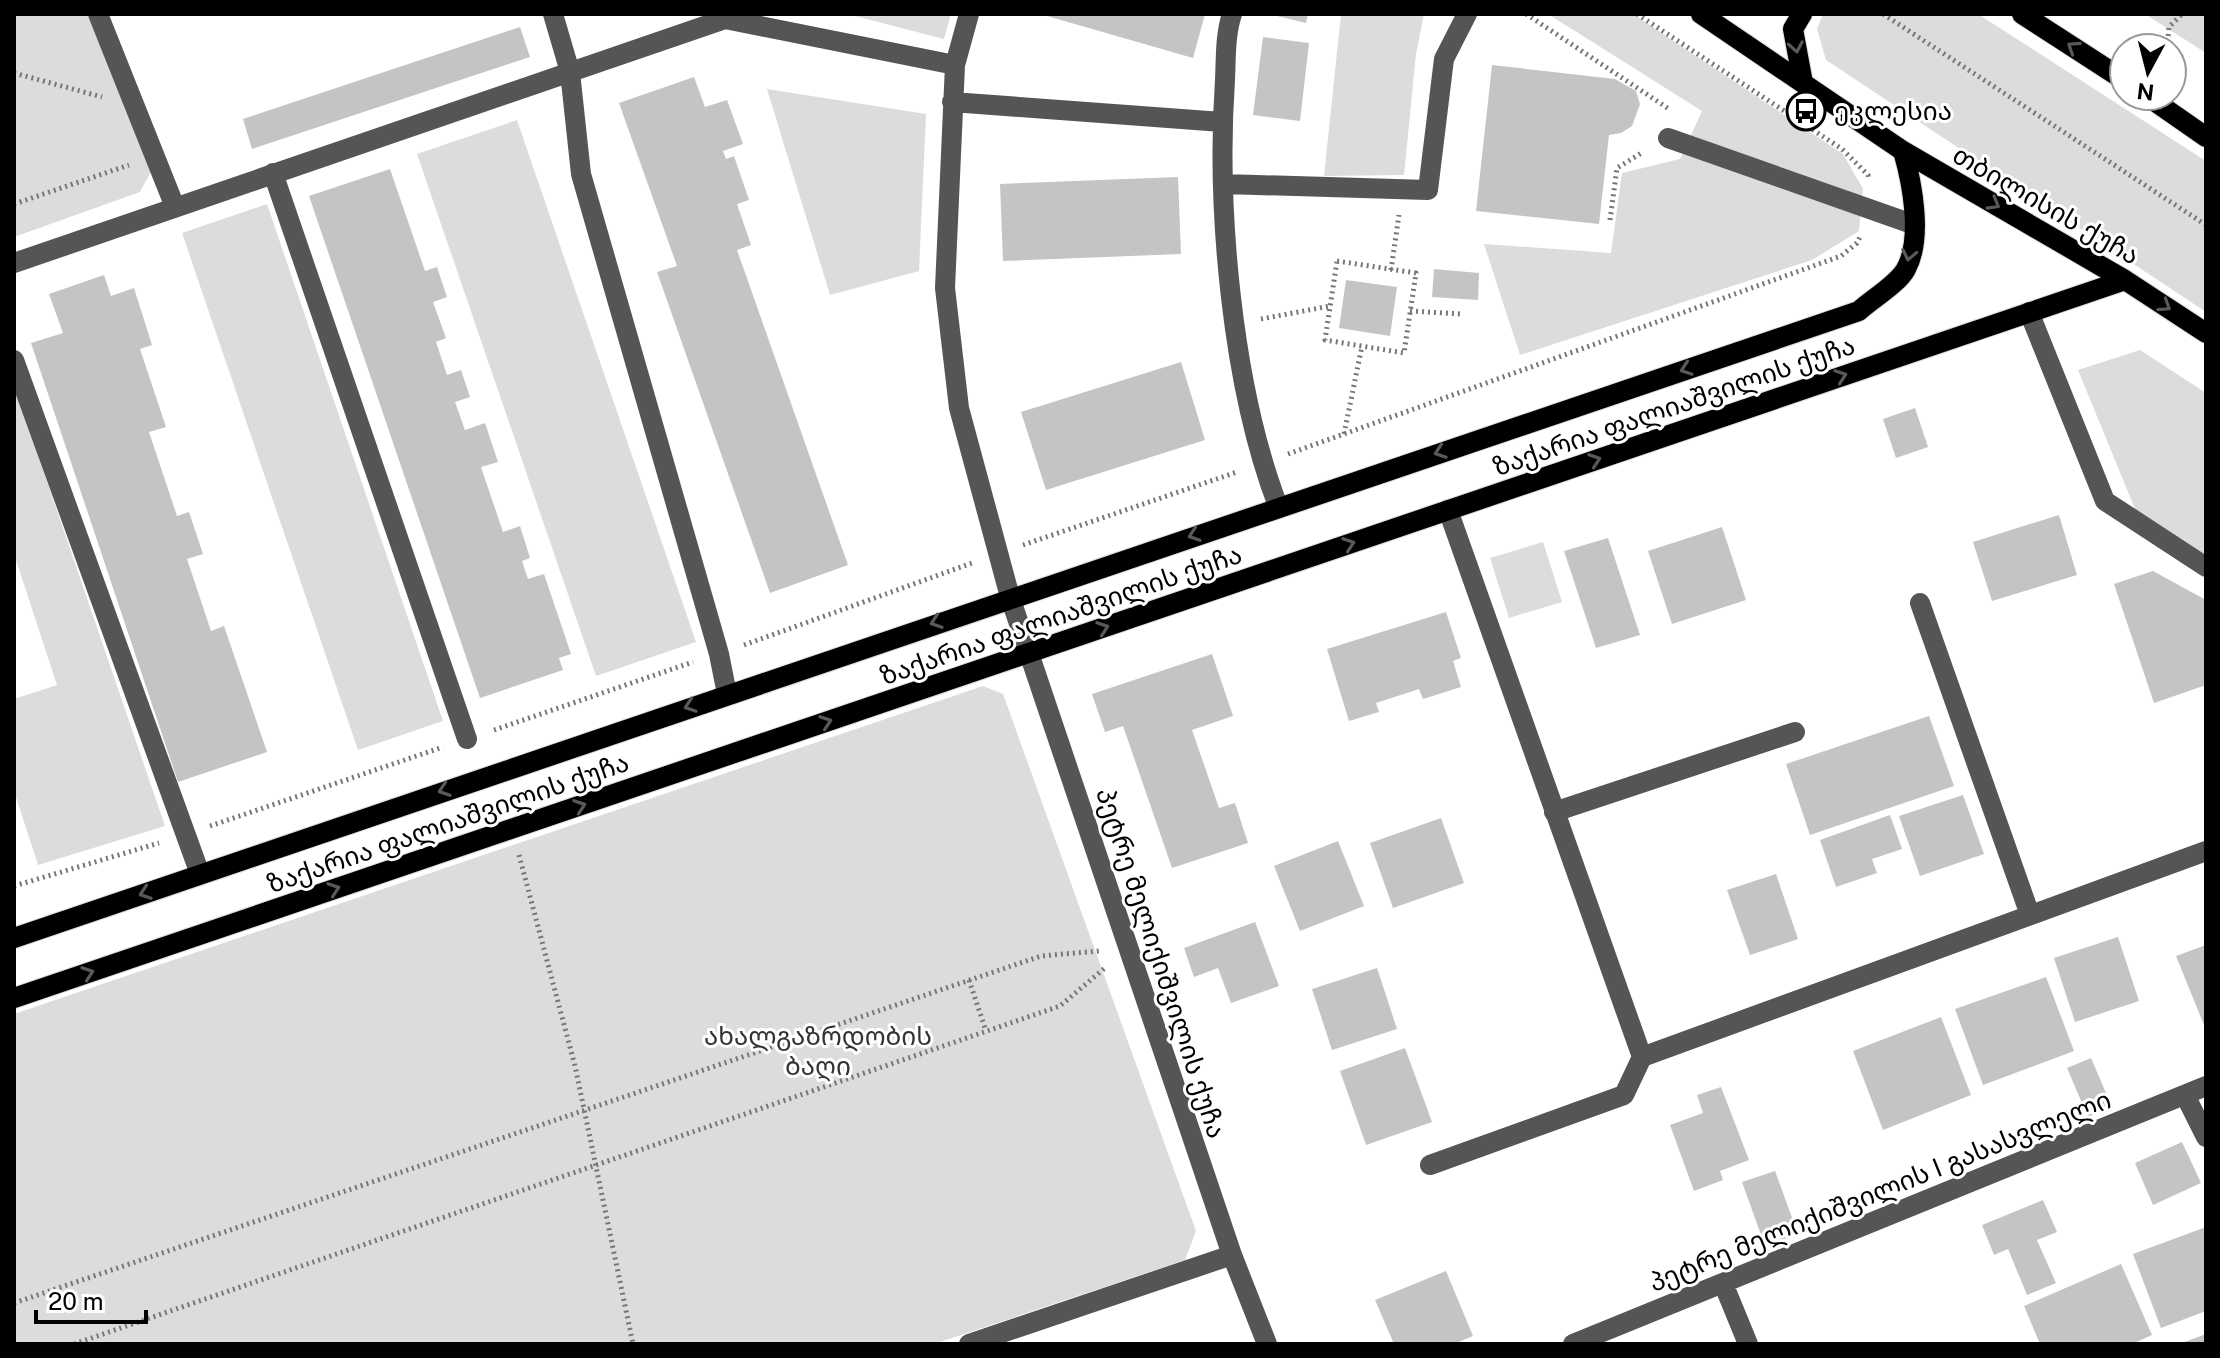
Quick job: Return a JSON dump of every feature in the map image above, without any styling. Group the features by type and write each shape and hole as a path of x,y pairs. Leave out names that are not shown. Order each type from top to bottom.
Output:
{"main road":[{"name":"თბილისის ქუჩა","path":"1701,14 1903,151 2125,280 2206,333"},
{"path":"1802,14 1793,29 1803,83"},
{"path":"2022,14 2108,70"},
{"path":"2170,112 2206,137"},
{"name":"ზაქარია ფალიაშვილის ქუჩა","path":"14,938 1859,311 1906,269 1915,225 1914,189 1903,151"},
{"name":"ზაქარია ფალიაშვილის ქუჩა","path":"14,998 2125,280"}],"street":[{"path":"98,14 175,207"},
{"path":"553,14 570,72 581,174 719,654 727,694"},
{"name":"პეტრე მელიქიშვილის ქუჩა","path":"969,14 955,65 945,288 959,408 1010,597 1232,1255 1267,1344"},
{"path":"1232,14 1222,122 1234,324 1262,463 1278,506"},
{"path":"1224,184 1428,190 1444,59 1467,14"},
{"path":"14,263 725,16 955,65"},
{"path":"952,102 1222,122"},
{"path":"1668,138 1915,225"},
{"path":"273,173 467,739"},
{"path":"2029,312 2105,501 2206,567"},
{"path":"14,360 200,874"},
{"path":"1448,510 1642,1057"},
{"path":"1920,603 2030,915"},
{"path":"1554,812 1795,732"},
{"path":"1430,1165 1624,1095 1642,1057 2206,851"},
{"name":"პეტრე მელიქიშვილის I გასასვლელი","path":"1573,1344 2206,1086"},
{"path":"2185,1095 2206,1137"},
{"path":"969,1344 1232,1255"},
{"path":"1723,1283 1748,1344"}],"path":[{"path":"1526,14 1675,113 1668,138 1617,168 1610,220"},
{"path":"14,886 185,835 719,654 1841,256 1857,243 1873,211 1868,175 1842,149 1637,14"},
{"path":"1883,14 2206,225"},
{"path":"2169,32 2169,27 2182,14"},
{"path":"14,73 136,106"},
{"path":"14,204 156,156"},
{"path":"1391,270 1403,189"},
{"path":"1337,261 1416,273 1404,353 1325,340 1330,306 1337,261"},
{"path":"1234,324 1330,306"},
{"path":"1410,311 1461,314"},
{"path":"1344,434 1362,346"},
{"path":"511,829 575,1066 633,1344"},
{"path":"14,1303 1041,956 1128,948"},
{"path":"74,1344 1060,1006 1128,948"},
{"path":"969,980 986,1031"}],"green space":[{"path":"14,14 87,14 153,168 140,192 14,237"},
{"path":"847,14 951,14 944,39"},
{"path":"1341,14 1424,14 1416,54 1404,175 1324,176"},
{"path":"1548,14 1633,14 1843,154 1863,189 1859,231 1812,260 1520,355 1484,244 1611,253 1622,173 1680,159 1702,111"},
{"path":"1823,14 1978,14 2108,98 2108,112 2130,112 2206,161 2206,312 1826,60 1817,29"},
{"path":"2145,14 2206,14 2206,53 2188,41 2188,32 2173,32"},
{"path":"767,89 926,114 919,271 830,295"},
{"path":"517,120 696,642 596,676 417,154"},
{"path":"267,204 443,721 358,750 182,233"},
{"path":"2140,350 2206,393 2206,556 2135,509 2078,370"},
{"path":"14,385 165,826 38,865 14,791 14,699 57,685 14,554"},
{"path":"1543,542 1562,602 1509,618 1490,558"},
{"name":"ახალგაზრდობის ბაღი","path":"983,686 1003,694 1196,1231 1185,1260 934,1344 14,1344 14,1014"}],"building":[{"path":"1040,14 1205,14 1193,58"},
{"path":"1269,14 1308,14 1306,23"},
{"path":"520,27 530,57 252,149 243,119"},
{"path":"1263,37 1309,43 1300,121 1253,115"},
{"path":"1492,65 1615,79 1636,91 1640,104 1632,126 1621,133 1609,135 1599,224 1476,211"},
{"path":"694,77 705,107 727,100 743,144 723,151 726,159 734,156 749,200 737,204 751,245 737,250 848,565 770,593 657,272 677,266 619,103"},
{"path":"390,169 425,271 437,267 447,297 433,302 446,338 436,342 447,375 461,370 470,397 455,402 465,430 485,423 498,462 481,467 503,532 520,526 530,558 522,561 528,579 544,574 571,654 559,658 563,670 480,698 309,196"},
{"path":"1178,177 1181,254 1003,261 1000,184"},
{"path":"1434,269 1479,273 1478,300 1432,297"},
{"path":"104,275 111,296 134,288 152,345 140,349 166,427 149,432 177,516 189,512 203,554 187,559 211,631 224,626 267,752 178,782 31,343 63,333 49,294"},
{"path":"1346,280 1397,287 1390,336 1339,328"},
{"path":"1181,362 1205,440 1046,490 1021,412"},
{"path":"1915,408 1928,447 1896,458 1883,419"},
{"path":"2059,515 2077,575 1992,601 1973,542"},
{"path":"1722,527 1746,600 1672,624 1648,551"},
{"path":"1608,538 1640,635 1596,648 1564,551"},
{"path":"2153,571 2206,600 2206,685 2154,703 2114,584"},
{"path":"1446,612 1461,658 1453,661 1461,687 1423,699 1419,689 1376,703 1379,712 1349,721 1327,649"},
{"path":"1212,654 1233,716 1192,730 1219,808 1235,803 1248,843 1172,868 1123,726 1105,732 1092,694"},
{"path":"1929,716 1954,786 1810,835 1786,764"},
{"path":"1963,795 1984,854 1920,876 1899,816"},
{"path":"1890,815 1902,849 1872,859 1877,873 1836,887 1820,840"},
{"path":"1441,818 1464,883 1393,908 1370,843"},
{"path":"1338,841 1364,906 1300,931 1274,866"},
{"path":"1776,874 1798,939 1750,955 1727,890"},
{"path":"1255,922 1279,986 1231,1003 1218,968 1194,977 1184,948"},
{"path":"2118,937 2139,1001 2075,1022 2054,958"},
{"path":"2206,945 2206,1030 2176,956"},
{"path":"1377,968 1397,1029 1332,1050 1312,989"},
{"path":"2046,977 2074,1051 1983,1085 1955,1009"},
{"path":"1941,1017 1971,1095 1883,1130 1853,1051"},
{"path":"1405,1048 1432,1122 1366,1145 1340,1071"},
{"path":"2091,1058 2112,1107 2088,1117 2067,1068"},
{"path":"1721,1087 1749,1160 1720,1171 1723,1180 1694,1191 1670,1125 1703,1113 1697,1095"},
{"path":"2182,1142 2201,1183 2153,1205 2135,1163"},
{"path":"1775,1171 1798,1234 1765,1246 1742,1182"},
{"path":"2043,1200 2057,1232 2037,1240 2056,1283 2027,1295 2008,1249 1994,1255 1982,1225"},
{"path":"2206,1227 2206,1311 2161,1328 2133,1254"},
{"path":"2121,1264 2152,1335 2132,1344 2040,1344 2024,1306"},
{"path":"1446,1271 1473,1336 1454,1344 1394,1344 1375,1300"},
{"path":"2206,1334 2206,1344 2179,1344"}],"place":[{"name":"ეკლესია","path":"1806,111"}]}
